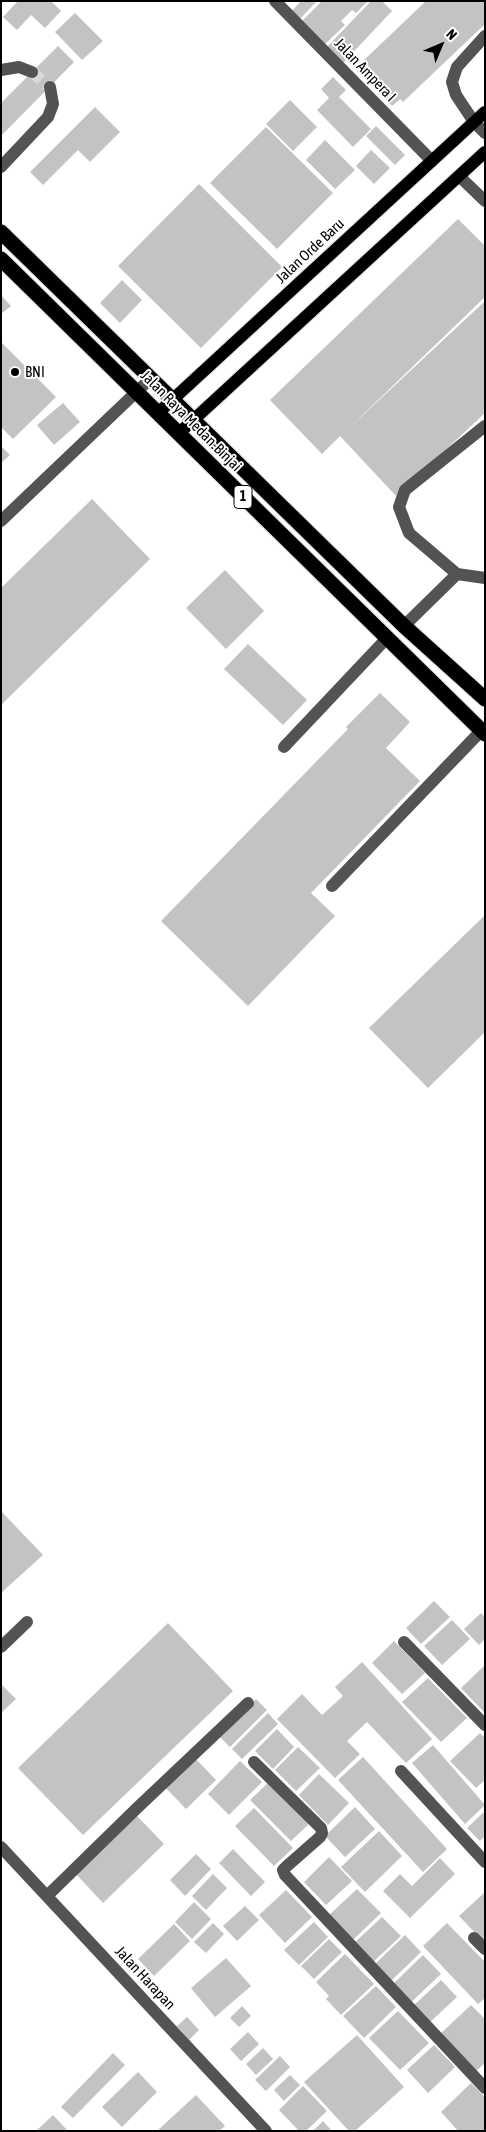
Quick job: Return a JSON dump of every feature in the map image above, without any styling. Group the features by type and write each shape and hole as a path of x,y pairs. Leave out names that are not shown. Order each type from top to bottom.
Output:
{"highway":[{"name":"Jalan Raya Medan-Binjai","path":"1,232 404,626 485,699"},
{"name":"Jalan Raya Medan-Binjai","path":"3,264 158,413 483,732"}],"main road":[{"name":"Jalan Orde Baru","path":"158,413 485,112"},
{"path":"178,434 485,152"}],"street":[{"name":"Jalan Ampera I","path":"275,1 432,161"},
{"path":"485,36 457,67 452,82 456,95 474,122 485,133"},
{"path":"1,70 19,68 32,72"},
{"path":"1,167 48,117 53,104 50,88"},
{"path":"459,176 485,201"},
{"path":"1,521 151,378"},
{"path":"485,426 405,490 399,507 409,533 457,574 485,578"},
{"path":"404,626 457,574"},
{"path":"284,747 387,638"},
{"path":"332,886 483,732"},
{"path":"1,1646 27,1622"},
{"path":"404,1642 485,1725"},
{"path":"47,1896 248,1702"},
{"path":"254,1762 321,1828 322,1833 320,1837 286,1866 283,1870 285,1875 485,2088"},
{"path":"401,1771 485,1862"},
{"name":"Jalan Harapan","path":"1,1847 266,2131"},
{"path":"474,1938 485,1950"}],"building":[{"path":"18,1 51,1 61,11 45,28 31,15 17,30 3,17"},
{"path":"301,1 317,1 298,21 290,13"},
{"path":"322,1 368,1 356,13 352,10 341,21 345,25 323,46 300,23"},
{"path":"371,1 382,1 392,11 342,64 326,48"},
{"path":"426,1 485,1 485,24 403,102 400,99 392,106 360,73 368,66 363,61"},
{"path":"75,13 103,41 82,60 55,32"},
{"path":"58,46 74,62 1,136 1,103"},
{"path":"333,77 346,90 339,97 371,129 353,147 317,110 329,98 321,89"},
{"path":"290,100 317,127 293,151 266,124"},
{"path":"95,107 120,132 90,162 78,150 43,185 30,172"},
{"path":"376,126 405,155 395,165 366,136"},
{"path":"266,127 333,193 277,249 210,183"},
{"path":"325,140 355,170 335,189 306,160"},
{"path":"371,150 390,168 374,184 356,166"},
{"path":"199,184 282,267 201,348 118,266"},
{"path":"458,219 485,246 485,297 347,430 485,301 485,413 396,496 340,436 322,454 270,400"},
{"path":"122,280 142,300 120,323 100,303"},
{"path":"1,295 11,306 1,314"},
{"path":"1,342 56,397 13,439 1,427"},
{"path":"63,403 80,422 54,445 37,425"},
{"path":"1,446 10,455 1,463"},
{"path":"92,499 150,559 1,705 1,588"},
{"path":"225,570 264,611 226,649 186,608"},
{"path":"248,644 307,700 283,725 224,669"},
{"path":"380,693 410,722 386,748 420,781 311,893 335,916 248,1006 161,921 348,729 346,727"},
{"path":"485,915 485,1032 428,1088 369,1028"},
{"path":"1,1511 43,1555 1,1593"},
{"path":"434,1601 450,1617 421,1644 406,1628"},
{"path":"481,1613 485,1617 485,1639 479,1645 464,1629"},
{"path":"452,1620 470,1639 442,1665 424,1646"},
{"path":"168,1623 233,1691 83,1835 18,1768"},
{"path":"394,1641 425,1673 402,1694 372,1663"},
{"path":"362,1662 432,1739 406,1763 367,1722 347,1741 360,1754 335,1778 277,1719 302,1694 322,1715 343,1696 335,1687"},
{"path":"485,1665 485,1713 461,1688"},
{"path":"428,1678 467,1718 441,1742 402,1702"},
{"path":"1,1684 16,1699 1,1713"},
{"path":"256,1699 267,1710 230,1747 219,1736"},
{"path":"268,1713 278,1724 242,1759 232,1749"},
{"path":"277,1729 294,1747 273,1769 255,1751"},
{"path":"480,1733 485,1738 485,1780 476,1788 450,1761"},
{"path":"433,1745 485,1805 465,1824 412,1763"},
{"path":"298,1747 320,1768 296,1791 275,1770"},
{"path":"193,1756 216,1780 186,1809 163,1785"},
{"path":"363,1757 447,1849 423,1872 338,1780"},
{"path":"240,1761 262,1782 229,1815 208,1794"},
{"path":"319,1774 349,1803 328,1825 299,1795"},
{"path":"268,1783 309,1824 291,1841 250,1800"},
{"path":"355,1807 375,1829 345,1857 325,1836"},
{"path":"254,1808 293,1848 274,1866 235,1826"},
{"path":"485,1811 485,1836 480,1841 467,1828"},
{"path":"136,1815 164,1844 103,1903 75,1873"},
{"path":"379,1831 402,1856 365,1892 341,1867"},
{"path":"233,1849 265,1882 251,1896 219,1863"},
{"path":"196,1854 211,1869 185,1896 170,1880"},
{"path":"329,1857 352,1881 326,1905 304,1882"},
{"path":"440,1858 455,1874 410,1918 383,1891 400,1874 412,1886"},
{"path":"213,1874 227,1888 206,1910 192,1896"},
{"path":"357,1889 381,1913 352,1941 328,1916"},
{"path":"286,1890 312,1917 285,1943 259,1915"},
{"path":"485,1892 485,1939 483,1941 459,1916"},
{"path":"194,1902 211,1919 192,1939 175,1922"},
{"path":"245,1906 259,1920 237,1941 223,1926"},
{"path":"382,1917 401,1936 372,1963 353,1944"},
{"path":"314,1922 328,1937 299,1965 284,1950"},
{"path":"213,1923 224,1934 206,1953 194,1942"},
{"path":"447,1923 485,1962 485,1998 478,2004 423,1946"},
{"path":"174,1924 190,1941 154,1976 138,1959"},
{"path":"405,1935 421,1952 390,1982 374,1965"},
{"path":"329,1939 342,1952 314,1979 301,1966"},
{"path":"345,1954 374,1984 341,2015 326,1999 329,1996 316,1982"},
{"path":"423,1955 441,1974 408,2005 390,1987"},
{"path":"226,1958 251,1986 215,2017 191,1988"},
{"path":"441,1980 457,1997 428,2024 412,2007"},
{"path":"376,1986 396,2007 364,2038 343,2016"},
{"path":"471,2005 485,2019 485,2063 474,2073 438,2036"},
{"path":"242,2006 251,2016 239,2027 230,2018"},
{"path":"398,2011 429,2043 400,2070 369,2038"},
{"path":"187,2017 199,2030 189,2040 177,2026"},
{"path":"248,2032 259,2044 241,2061 230,2049"},
{"path":"357,2035 404,2087 355,2131 349,2131 304,2082"},
{"path":"434,2045 455,2067 428,2093 407,2070"},
{"path":"263,2048 273,2059 256,2075 246,2064"},
{"path":"113,2053 125,2065 73,2118 61,2107"},
{"path":"280,2056 290,2067 266,2091 255,2080"},
{"path":"138,2072 157,2092 122,2127 102,2107"},
{"path":"290,2075 300,2085 284,2101 274,2090"},
{"path":"471,2083 485,2097 485,2131 458,2131 441,2112"},
{"path":"303,2086 327,2111 306,2131 299,2131 279,2110"},
{"path":"196,2095 225,2126 219,2131 157,2131"},
{"path":"53,2115 68,2131 36,2131"},
{"path":"323,2121 332,2131 313,2131"}],"tunnel":[{"path":"32,72 50,87"}],"place":[{"name":"BNI","path":"15,372"}]}
